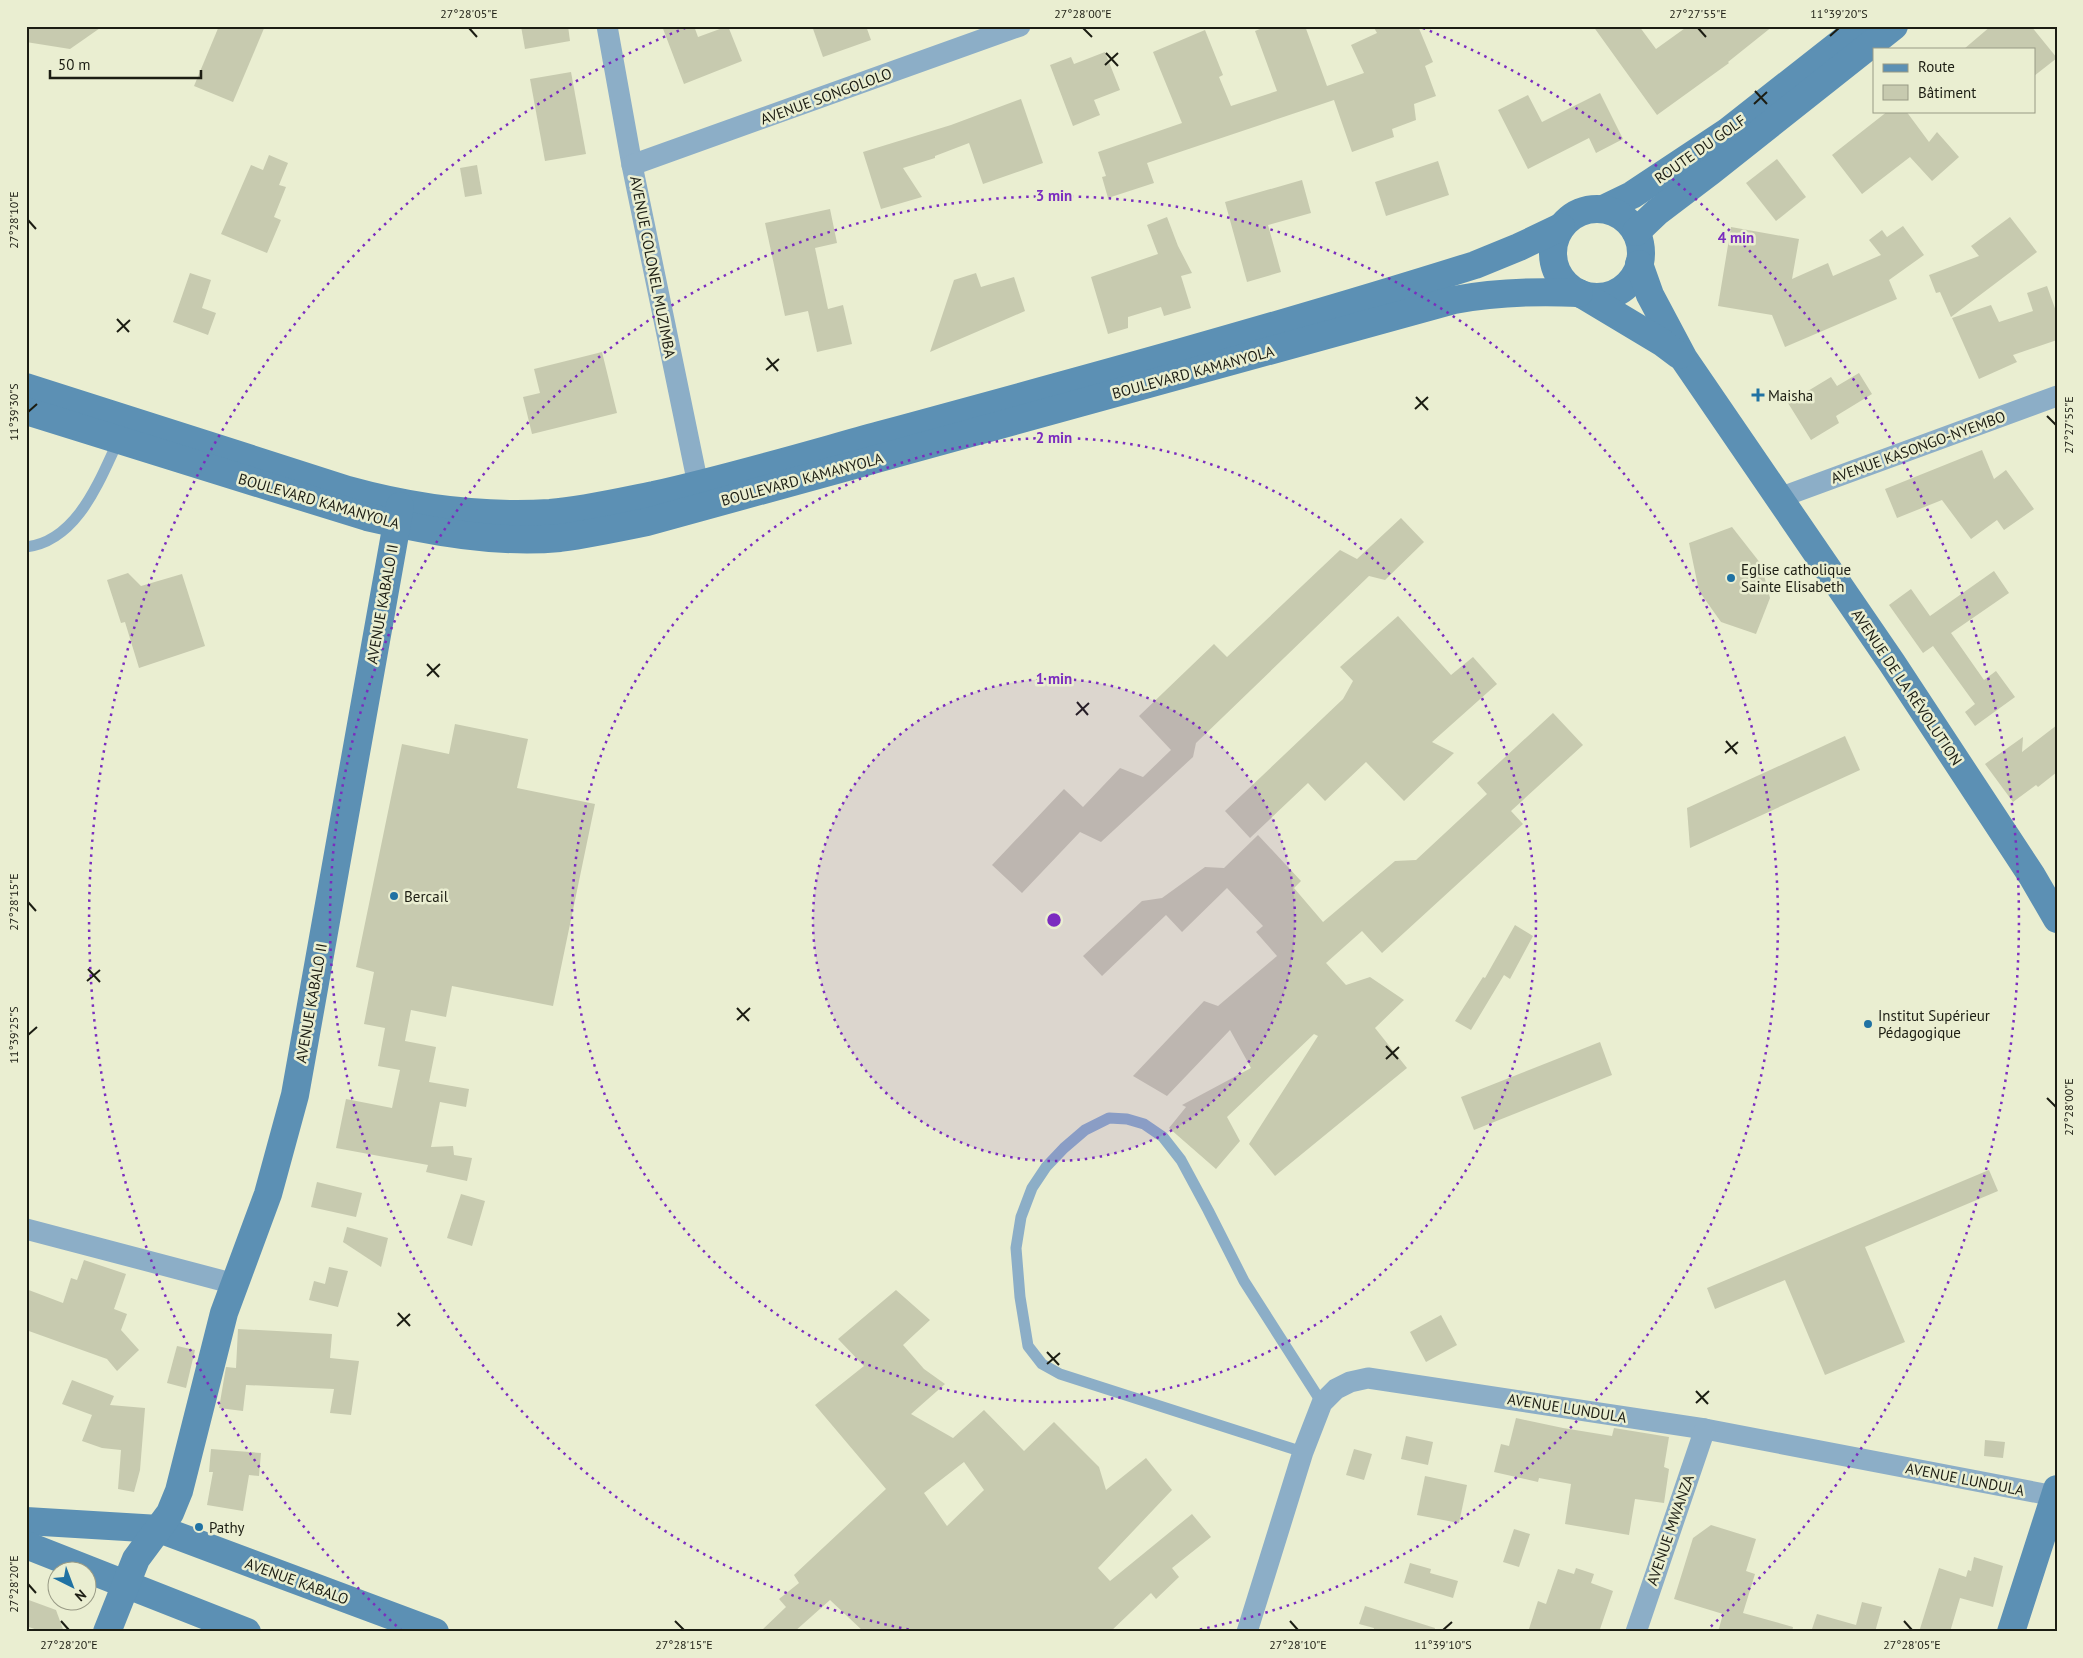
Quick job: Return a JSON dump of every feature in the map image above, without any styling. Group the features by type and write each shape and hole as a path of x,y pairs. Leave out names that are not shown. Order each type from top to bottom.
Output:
{"main road":[{"name":"ROUTE DU GOLF","path":"1604,209 1640,190 1881,28"},
{"path":"1636,232 1656,212 1711,171 1881,28"},
{"path":"1581,294 1603,296 1615,293 1630,281 1639,264 1641,253 1636,232 1620,215 1604,209 1580,212 1567,220 1561,226 1554,242 1553,260 1555,268 1564,283 1581,294 1663,343 1684,359"},
{"name":"BOULEVARD KAMANYOLA","path":"1165,368 1475,265 1561,226"},
{"path":"1639,264 1650,295 1684,359"},
{"name":"BOULEVARD KAMANYOLA","path":"26,411 123,430 348,490 398,514 449,511 516,514 552,513 700,496 1062,386 1165,368 1484,294 1545,292 1581,294"},
{"name":"AVENUE DE LA RÉVOLUTION","path":"1684,359 1892,663 2032,876 2057,919"},
{"name":"BOULEVARD KAMANYOLA","path":"26,387 123,430"},
{"name":"AVENUE KABALO II","path":"107,1632 136,1558 170,1514 179,1492 219,1331 268,1194 295,1095 398,514"},
{"path":"2011,1632 2056,1493"},
{"name":"AVENUE KABALO","path":"26,1521 159,1529 436,1632"},
{"path":"26,1545 247,1632"}],"street":[{"name":"AVENUE COLONEL MUZIMBA","path":"607,26 632,166 700,496"},
{"name":"AVENUE SONGOLOLO","path":"632,166 1020,26"},
{"name":"AVENUE KASONGO-NYEMBO","path":"1779,498 2057,396"},
{"path":"26,1229 236,1284"},
{"name":"AVENUE LUNDULA","path":"1247,1632 1303,1452 1322,1403 1336,1390 1350,1382 1368,1378 1705,1429 2056,1493"},
{"name":"AVENUE MWANZA","path":"1636,1632 1705,1429"}],"lane":[{"path":"26,547 53,537 74,520 91,497 123,430"},
{"path":"1303,1452 1060,1374 1042,1364 1028,1346 1020,1297 1016,1248 1021,1217 1029,1195 1046,1167 1085,1130 1109,1118 1127,1119 1144,1124 1163,1137 1181,1160 1244,1282 1322,1403"}],"building":[{"path":"26,26 103,26 70,49 26,42"},
{"path":"219,26 265,26 233,102 194,86"},
{"path":"521,26 568,26 570,41 525,49"},
{"path":"662,26 694,26 698,37 728,26 742,61 684,84"},
{"path":"812,26 866,26 871,40 823,57"},
{"path":"1267,26 1305,26 1327,86 1364,73 1351,45 1377,33 1373,26 1418,26 1433,62 1425,66 1436,96 1414,104 1416,120 1392,129 1394,137 1352,152 1334,100 1147,163 1154,183 1108,198 1102,177 1106,176 1098,152 1182,123 1153,52 1205,30 1223,75 1219,77 1231,106 1277,91 1255,31"},
{"path":"1593,26 1639,26 1656,49 1688,26 1773,26 1729,63 1657,115"},
{"path":"1991,26 2031,26 2057,58 2036,74 2036,48 1965,48"},
{"path":"1105,52 1120,90 1094,100 1100,115 1073,126 1050,65 1071,57 1074,64"},
{"path":"571,72 586,154 545,161 530,79"},
{"path":"1600,93 1623,139 1596,153 1589,138 1528,169 1498,110 1528,95 1542,122"},
{"path":"1021,99 1043,163 983,184 969,143 935,156 935,158 903,168 922,197 881,209 863,152 951,125"},
{"path":"1887,112 1907,112 1929,142 1937,132 1959,157 1932,181 1910,157 1862,194 1832,155"},
{"path":"269,155 288,163 279,185 286,187 274,217 281,220 267,253 221,234 251,165 263,170"},
{"path":"1777,159 1806,197 1776,221 1746,183"},
{"path":"1438,161 1449,195 1386,216 1375,182"},
{"path":"477,165 482,194 465,197 460,168"},
{"path":"1302,180 1311,213 1268,225 1281,272 1247,282 1225,202"},
{"path":"830,209 837,243 815,248 828,309 843,305 852,344 817,352 808,311 785,316 765,223"},
{"path":"1167,217 1178,246 1192,273 1181,276 1191,308 1164,316 1161,307 1128,317 1128,328 1108,334 1091,277 1158,254 1147,225"},
{"path":"2010,217 2037,252 1951,317 1940,292 1936,293 1929,275 1979,256 1971,246"},
{"path":"1903,226 1924,255 1889,280 1897,299 1785,347 1772,315 1718,306 1731,227 1799,239 1792,279 1828,263 1833,276 1881,255 1869,240 1882,230 1887,237"},
{"path":"190,273 211,280 202,308 216,313 208,335 173,322"},
{"path":"976,273 981,287 1014,277 1025,311 930,352 954,280"},
{"path":"2047,286 2057,314 2057,340 2013,355 2017,362 1979,379 1952,318 1991,305 1999,322 2033,311 2027,293"},
{"path":"602,352 617,413 532,434 523,397 540,393 534,369"},
{"path":"1859,373 1872,394 1836,416 1839,423 1811,440 1788,403 1831,377 1837,386"},
{"path":"1982,450 1994,479 2006,470 2034,509 2004,530 1997,520 1971,539 1942,500 1897,518 1885,489"},
{"path":"1401,518 1424,542 1385,580 1369,576 1196,743 1193,757 1101,842 1080,832 1022,893 992,865 1064,789 1083,807 1120,768 1143,777 1171,750 1139,716 1214,644 1227,657 1340,550 1357,559"},
{"name":"Eglise catholique Sainte Elisabeth","path":"1732,527 1761,564 1770,598 1756,634 1721,622 1699,591 1689,543"},
{"path":"1994,571 2009,593 1951,633 1984,680 1996,671 2015,697 1975,726 1965,712 1975,704 1933,646 1923,653 1889,605 1911,589 1930,616"},
{"path":"128,573 141,586 182,574 205,646 139,668 125,622 121,623 107,580"},
{"path":"1398,616 1451,675 1473,657 1497,684 1432,742 1454,753 1404,801 1366,762 1325,801 1308,783 1250,838 1225,811 1343,699 1353,681 1340,667"},
{"path":"1553,713 1583,745 1511,811 1523,824 1382,953 1362,931 1326,963 1346,985 1370,977 1404,1000 1375,1028 1407,1068 1275,1176 1249,1144 1318,1036 1314,1034 1227,1117 1240,1141 1216,1169 1169,1128 1186,1107 1182,1105 1251,1068 1230,1030 1167,1096 1133,1076 1204,1001 1218,1006 1277,956 1256,932 1263,926 1227,888 1182,932 1166,915 1102,976 1083,956 1142,901 1162,898 1205,867 1224,868 1258,835 1301,881 1294,888 1323,922 1395,861 1416,860 1487,794 1477,783"},
{"path":"455,724 528,739 517,788 595,804 553,1006 452,986 446,1017 411,1010 405,1041 436,1047 429,1082 469,1089 466,1107 440,1102 431,1147 453,1146 454,1155 472,1158 467,1181 426,1172 428,1165 336,1148 346,1099 392,1108 400,1070 378,1066 385,1028 364,1024 374,972 356,967 402,744 449,754"},
{"path":"2057,725 2057,772 2038,787 2036,785 2013,802 1985,764 2023,737 2022,752"},
{"path":"1845,736 1860,770 1690,848 1687,808"},
{"path":"1515,925 1533,936 1510,979 1504,975 1471,1030 1455,1021 1483,977 1485,978"},
{"path":"1600,1042 1612,1075 1474,1130 1461,1097"},
{"path":"1989,1170 1998,1191 1865,1247 1905,1342 1825,1375 1785,1280 1715,1309 1707,1288"},
{"path":"317,1182 362,1193 356,1217 311,1207"},
{"path":"461,1194 485,1201 472,1246 447,1238"},
{"path":"347,1227 388,1238 381,1267 343,1242"},
{"path":"84,1260 126,1274 114,1309 127,1314 121,1330 139,1350 117,1371 107,1359 26,1330 26,1289 63,1303 71,1278 77,1280"},
{"path":"329,1267 348,1271 338,1307 309,1300 314,1281 325,1284"},
{"path":"896,1290 930,1320 903,1345 924,1369 945,1384 911,1414 953,1438 984,1410 1024,1451 1054,1422 1099,1467 1106,1490 1146,1458 1172,1490 1098,1568 1110,1581 1192,1514 1211,1537 1172,1568 1179,1577 1156,1599 1151,1593 1110,1632 864,1632 830,1600 794,1632 760,1632 786,1607 779,1599 799,1583 794,1575 886,1489 815,1405 864,1366 838,1339","holes":["964,1462 984,1490 947,1526 924,1493"]},
{"path":"1441,1315 1457,1345 1426,1362 1410,1332"},
{"path":"238,1329 332,1334 330,1358 359,1361 351,1415 330,1413 334,1389 246,1385 243,1411 219,1408 226,1367 236,1368"},
{"path":"177,1346 195,1350 186,1388 167,1383"},
{"path":"72,1380 114,1396 110,1405 145,1408 140,1470 134,1492 118,1489 121,1450 102,1448 82,1441 92,1415 62,1404"},
{"path":"1516,1418 1612,1436 1614,1428 1669,1437 1664,1467 1669,1469 1664,1503 1635,1499 1629,1535 1565,1524 1571,1484 1539,1478 1538,1482 1494,1472 1501,1444 1509,1446"},
{"path":"1406,1436 1433,1442 1428,1465 1401,1459"},
{"path":"1985,1440 2005,1442 2003,1458 1984,1456"},
{"path":"211,1449 261,1453 259,1476 249,1475 243,1511 207,1505 213,1472 209,1472"},
{"path":"1354,1449 1372,1454 1364,1480 1346,1475"},
{"path":"1425,1476 1467,1485 1459,1523 1417,1515"},
{"path":"1711,1525 1756,1539 1746,1571 1755,1574 1743,1613 1793,1627 1792,1632 1718,1632 1723,1614 1674,1599 1693,1538"},
{"path":"1514,1529 1530,1534 1519,1567 1503,1562"},
{"path":"1974,1557 2003,1566 1993,1607 1960,1598 1950,1632 1919,1632 1939,1568 1966,1577 1968,1570 1971,1571"},
{"path":"1410,1563 1431,1569 1430,1573 1458,1581 1453,1598 1404,1583"},
{"path":"1576,1568 1594,1574 1591,1583 1613,1591 1599,1632 1528,1632 1538,1601 1546,1604 1558,1569 1574,1574"},
{"path":"26,1599 48,1607 48,1610 56,1610 64,1632 43,1632 26,1626"},
{"path":"1862,1602 1882,1607 1875,1632 1811,1632 1817,1614 1856,1625"},
{"path":"1365,1606 1435,1628 1434,1632 1373,1632 1374,1628 1359,1624"}],"place":[{"name":"Maisha","path":"1758,395"},
{"name":"Eglise catholique Sainte Elisabeth","path":"1731,578"},
{"name":"Bercail","path":"394,896"},
{"name":"Institut Supérieur Pédagogique","path":"1868,1024"},
{"name":"Pathy","path":"199,1527"}]}
